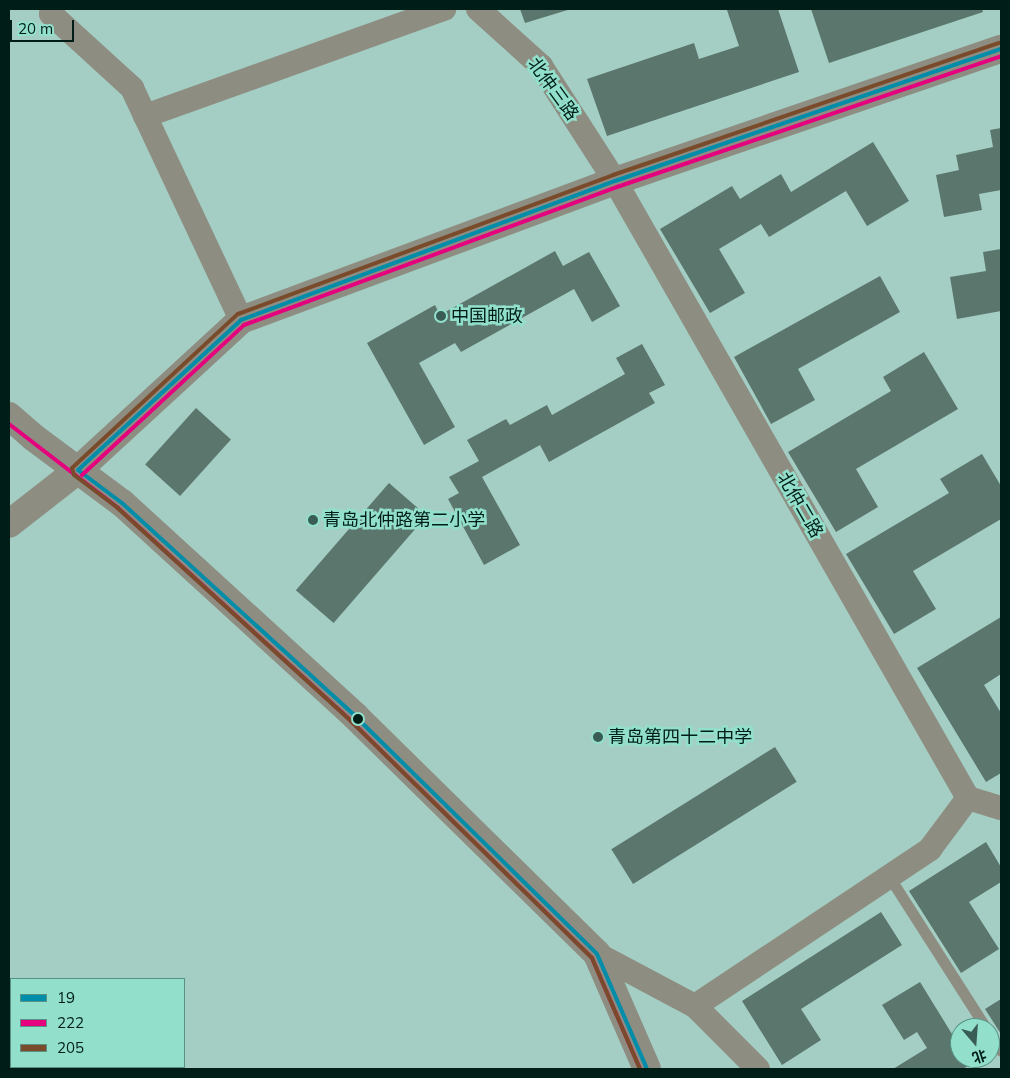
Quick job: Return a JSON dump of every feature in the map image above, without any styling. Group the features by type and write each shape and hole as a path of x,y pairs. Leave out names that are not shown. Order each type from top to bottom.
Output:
{"street":[{"path":"53,9 51,14 132,88 241,320"},
{"path":"145,116 444,9"},
{"name":"北仲三路","path":"478,9 541,66 616,181"},
{"path":"9,524 78,470 241,320 616,181 1001,49"},
{"name":"北仲二路","path":"616,181 968,798"},
{"path":"9,416 122,503 355,716 597,954 695,1006 758,1069"},
{"path":"695,1006 890,878 930,849 968,798 1001,808"},
{"path":"597,954 647,1069"}],"lane":[{"path":"890,878 980,1018"}],"building":[{"path":"520,9 571,9 525,23"},
{"path":"778,9 799,72 607,136 587,79 694,43 699,59 739,46 727,10"},
{"path":"811,9 982,9 983,12 829,63"},
{"path":"1001,128 1001,190 979,194 982,210 944,217 936,175 959,170 956,155 993,147 990,130"},
{"path":"873,142 909,201 867,226 846,191 769,237 761,224 719,249 745,293 710,313 660,229 732,186 740,199 781,174 791,192"},
{"path":"1001,249 1001,311 957,319 950,277 986,271 983,252"},
{"path":"555,251 563,266 589,252 620,306 592,322 574,289 461,352 455,343 419,363 455,427 424,445 367,343 435,305 440,315"},
{"path":"880,276 900,312 798,369 815,400 771,424 734,357"},
{"path":"642,344 665,385 649,393 655,403 549,462 540,445 482,477 520,545 484,565 448,499 459,493 449,477 479,461 467,440 506,419 510,425 547,405 552,415 625,374 616,358"},
{"path":"924,352 958,409 856,469 878,507 836,532 788,452 891,391 883,377"},
{"path":"196,408 231,439 180,496 145,464"},
{"path":"982,454 1001,486 1001,519 913,571 936,609 894,634 846,554 949,493 940,479"},
{"path":"389,483 427,516 334,623 296,590"},
{"path":"1001,617 1001,674 984,685 1001,713 1001,773 986,782 917,668"},
{"path":"775,747 797,782 633,884 611,849"},
{"path":"986,842 1001,867 1001,882 969,902 999,949 961,973 909,891"},
{"path":"881,912 902,945 801,1009 821,1040 782,1065 742,1001"},
{"path":"920,982 950,1031 950,1068 965,1068 893,1069 927,1048 917,1032 904,1040 882,1005"},
{"path":"1001,999 1001,1034 1000,1018 991,1018 985,1009"}],"transit line":[{"name":"205","path":"640,1069 592,958 351,721 118,508 74,475 72,468 238,314 613,175 999,43"},
{"name":"19","path":"78,470 241,320 615,181 1001,49"},
{"name":"222","path":"82,475 244,325 617,187 1001,56"},
{"name":"222","path":"9,424 118,508 351,721 592,958 640,1069"},
{"name":"19","path":"78,470 122,503 355,716 597,954 647,1069"}],"place":[{"name":"中国邮政","path":"441,316"},
{"name":"青岛北仲路第二小学","path":"313,520"},
{"name":"青岛第四十二中学","path":"598,737"}]}
